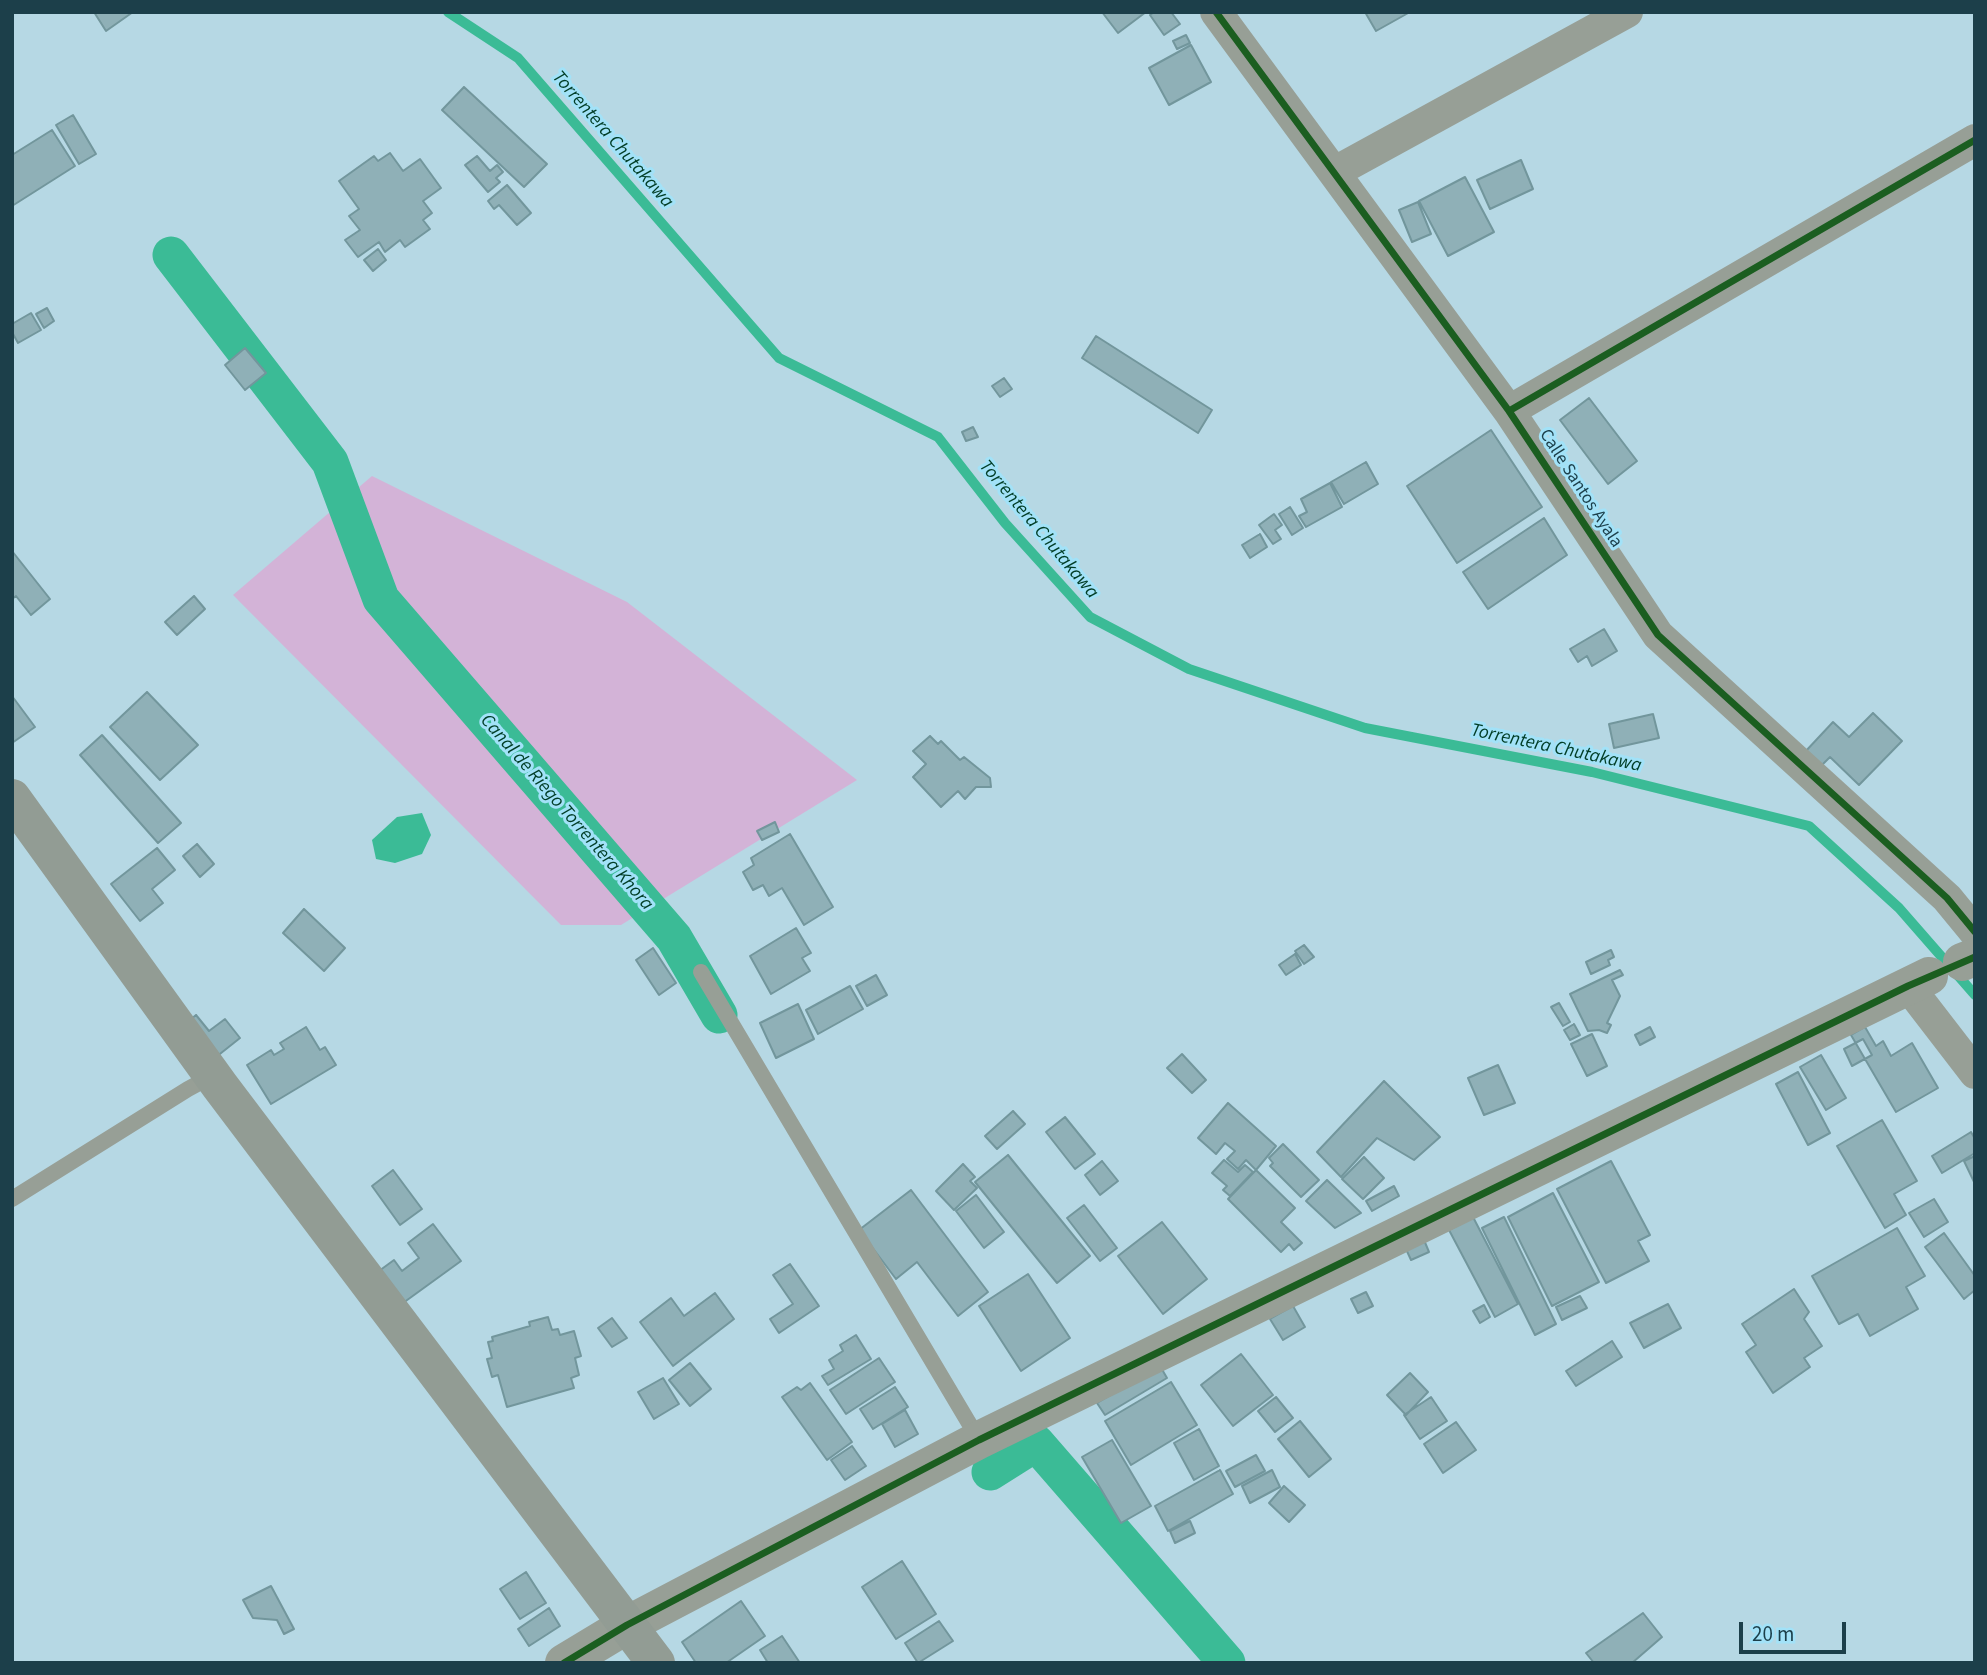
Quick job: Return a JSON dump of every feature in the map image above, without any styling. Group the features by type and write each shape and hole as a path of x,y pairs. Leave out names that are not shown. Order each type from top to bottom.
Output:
{"main road":[{"path":"12,798 212,1076 656,1663"}],"street":[{"name":"Calle Santos Ayala","path":"1216,12 1510,411 1658,635 1947,898 1950,963 1975,1073"},
{"path":"1335,172 1627,12"},
{"path":"1510,411 1975,140"},
{"path":"564,1663 628,1625 979,1440 1950,963"}],"lane":[{"path":"701,972 979,1440"},
{"path":"12,1199 212,1076"}],"shaded area":[{"path":"372,476 627,602 857,780 621,925 561,925 233,595"},
{"path":"422,813 431,835 422,854 395,863 376,859 372,840 397,817"}],"building":[{"path":"94,12 133,12 106,31"},
{"path":"1102,12 1146,12 1118,33"},
{"path":"1154,12 1171,12 1180,24 1164,35 1150,15"},
{"path":"1365,12 1410,12 1376,31"},
{"path":"1186,35 1190,43 1177,49 1173,41"},
{"path":"1191,45 1211,82 1169,105 1149,68"},
{"path":"464,87 547,164 524,187 442,110"},
{"path":"73,115 96,154 79,164 56,125"},
{"path":"52,130 75,166 12,206 12,155"},
{"path":"390,153 403,171 420,159 441,188 423,201 432,213 423,220 430,229 405,247 400,240 385,252 379,242 358,257 345,240 360,230 349,216 359,209 339,181 374,156 378,161"},
{"path":"477,156 490,171 497,165 503,172 496,178 500,182 488,192 465,165"},
{"path":"1521,160 1533,189 1490,209 1477,180"},
{"path":"1465,177 1494,232 1448,256 1419,201"},
{"path":"507,185 531,213 517,225 499,205 494,209 488,201"},
{"path":"1418,202 1431,234 1412,242 1399,210"},
{"path":"378,249 386,260 373,271 364,260"},
{"path":"47,308 54,321 44,328 36,314"},
{"path":"31,313 41,330 18,343 12,332 12,324"},
{"path":"1096,336 1212,410 1198,433 1082,358"},
{"path":"245,348 266,373 245,390 225,365"},
{"path":"1004,378 1012,389 1000,397 992,386"},
{"path":"1589,398 1637,461 1608,484 1560,420"},
{"path":"973,427 978,437 966,441 962,432"},
{"path":"1491,430 1542,507 1457,563 1407,486"},
{"path":"1366,462 1378,484 1344,504 1331,482"},
{"path":"1330,483 1342,507 1306,527 1299,516 1307,512 1301,499"},
{"path":"1290,507 1303,528 1292,535 1279,514"},
{"path":"1274,514 1282,525 1275,530 1281,539 1273,544 1259,525"},
{"path":"1544,518 1567,555 1488,609 1463,572"},
{"path":"1260,534 1267,547 1250,558 1242,545"},
{"path":"12,551 50,599 31,615 16,596 12,599"},
{"path":"194,596 205,609 177,635 165,622"},
{"path":"1604,629 1617,651 1592,666 1587,656 1578,662 1570,649"},
{"path":"147,692 198,745 160,780 110,727"},
{"path":"12,696 35,727 12,743"},
{"path":"1873,713 1902,741 1859,785 1830,757 1819,768 1804,753 1833,722 1849,737"},
{"path":"1653,714 1659,738 1614,748 1609,724"},
{"path":"102,735 181,823 158,843 80,755"},
{"path":"930,736 938,744 941,741 960,760 964,757 990,778 991,787 976,787 965,799 958,791 941,807 913,777 926,764 913,751"},
{"path":"775,822 779,832 762,840 757,831"},
{"path":"790,834 833,907 804,925 782,888 769,896 763,885 753,890 743,872 754,865 751,858"},
{"path":"197,844 214,864 200,877 183,856"},
{"path":"157,848 175,870 152,889 163,903 140,921 111,884"},
{"path":"304,909 345,948 324,971 283,933"},
{"path":"796,928 811,953 802,958 810,971 771,994 750,956"},
{"path":"1304,945 1314,957 1304,964 1295,951"},
{"path":"653,948 676,983 659,995 636,960"},
{"path":"1611,950 1614,957 1608,960 1610,965 1591,974 1586,962"},
{"path":"1295,954 1301,965 1286,975 1279,965"},
{"path":"1620,970 1623,975 1612,980 1620,996 1607,1023 1611,1025 1607,1033 1599,1030 1588,1031 1570,994"},
{"path":"876,975 887,995 867,1006 856,986"},
{"path":"850,986 863,1009 818,1034 806,1010"},
{"path":"1559,1003 1570,1022 1563,1026 1551,1007"},
{"path":"798,1004 814,1039 776,1058 760,1023"},
{"path":"196,1015 209,1031 225,1019 240,1038 206,1065 179,1029"},
{"path":"1574,1024 1580,1035 1570,1040 1564,1030"},
{"path":"306,1027 320,1050 325,1047 336,1065 271,1104 247,1065 271,1050 274,1055 284,1049 280,1043"},
{"path":"1650,1027 1655,1037 1640,1045 1635,1035"},
{"path":"1865,1027 1876,1046 1883,1041 1891,1056 1912,1043 1938,1088 1896,1112 1851,1035"},
{"path":"1592,1034 1607,1066 1587,1076 1571,1044"},
{"path":"1863,1039 1872,1055 1852,1066 1844,1049"},
{"path":"1182,1054 1206,1080 1192,1093 1167,1068"},
{"path":"1821,1055 1846,1098 1826,1110 1800,1067"},
{"path":"1498,1065 1515,1103 1484,1115 1468,1078"},
{"path":"1798,1072 1830,1133 1808,1145 1776,1084"},
{"path":"1384,1081 1440,1137 1414,1160 1377,1138 1341,1177 1317,1152"},
{"path":"1228,1103 1276,1146 1256,1170 1246,1160 1238,1169 1227,1159 1235,1151 1225,1143 1216,1154 1198,1138"},
{"path":"1013,1111 1025,1124 997,1149 985,1136"},
{"path":"1065,1117 1095,1154 1075,1169 1046,1132"},
{"path":"1882,1120 1917,1181 1894,1194 1906,1215 1885,1228 1837,1146"},
{"path":"1971,1132 1975,1139 1975,1153 1942,1173 1932,1156"},
{"path":"1283,1144 1319,1180 1301,1197 1270,1166 1273,1163 1269,1158"},
{"path":"1008,1155 1090,1256 1057,1283 975,1182"},
{"path":"1975,1156 1975,1184 1964,1161"},
{"path":"1364,1157 1384,1178 1363,1199 1342,1179"},
{"path":"1224,1160 1238,1172 1245,1165 1253,1172 1230,1196 1223,1190 1227,1186 1212,1173"},
{"path":"1102,1161 1118,1181 1100,1195 1085,1175"},
{"path":"1611,1161 1650,1235 1638,1241 1649,1261 1606,1283 1557,1189"},
{"path":"963,1164 975,1177 970,1181 977,1188 954,1210 936,1191"},
{"path":"393,1170 422,1209 400,1225 372,1186"},
{"path":"1256,1170 1295,1208 1281,1222 1302,1243 1294,1250 1289,1244 1281,1252 1228,1199"},
{"path":"1327,1180 1361,1213 1335,1228 1306,1201"},
{"path":"1394,1186 1399,1196 1372,1211 1366,1201"},
{"path":"911,1190 988,1292 958,1316 917,1262 896,1279 859,1230"},
{"path":"1553,1193 1599,1282 1552,1306 1508,1217"},
{"path":"976,1195 1004,1232 984,1248 956,1211"},
{"path":"1934,1199 1948,1222 1924,1237 1909,1213"},
{"path":"1084,1205 1117,1248 1100,1261 1067,1218"},
{"path":"1473,1217 1518,1304 1495,1317 1449,1230"},
{"path":"1504,1217 1556,1324 1535,1335 1482,1228"},
{"path":"1162,1222 1207,1279 1163,1314 1118,1256"},
{"path":"433,1224 461,1261 392,1311 368,1279 394,1260 402,1271 419,1258 408,1243"},
{"path":"1897,1228 1925,1276 1906,1287 1918,1309 1870,1336 1858,1314 1839,1324 1812,1276"},
{"path":"1944,1233 1975,1276 1975,1290 1964,1299 1925,1247"},
{"path":"1424,1240 1429,1252 1411,1260 1406,1249"},
{"path":"790,1264 819,1306 779,1333 770,1319 793,1304 773,1275"},
{"path":"1028,1274 1070,1338 1021,1371 979,1306"},
{"path":"1794,1289 1809,1312 1804,1319 1822,1346 1804,1358 1810,1367 1773,1393 1746,1352 1756,1345 1742,1324"},
{"path":"1366,1292 1373,1306 1358,1313 1351,1299"},
{"path":"715,1293 734,1319 673,1366 640,1322 671,1298 684,1316"},
{"path":"1580,1296 1587,1308 1562,1320 1556,1307"},
{"path":"1668,1304 1681,1328 1644,1348 1630,1323"},
{"path":"1484,1305 1490,1317 1480,1323 1473,1311"},
{"path":"1293,1306 1305,1327 1283,1340 1270,1319"},
{"path":"548,1317 552,1330 558,1329 560,1335 574,1331 581,1356 575,1358 579,1375 571,1378 574,1388 507,1407 498,1375 492,1377 487,1359 492,1358 488,1342 493,1341 492,1337 530,1326 529,1322"},
{"path":"612,1318 627,1338 612,1347 598,1328"},
{"path":"856,1335 871,1359 828,1385 822,1376 834,1369 829,1360 843,1351 840,1345"},
{"path":"1612,1341 1622,1357 1576,1386 1566,1371"},
{"path":"1241,1354 1273,1395 1233,1426 1201,1385"},
{"path":"879,1358 895,1382 846,1414 830,1390"},
{"path":"690,1363 711,1389 690,1406 669,1380"},
{"path":"1160,1366 1167,1378 1105,1415 1097,1403"},
{"path":"1410,1373 1428,1392 1406,1415 1387,1395"},
{"path":"663,1378 679,1404 654,1419 638,1392"},
{"path":"1171,1382 1197,1425 1131,1465 1105,1421"},
{"path":"810,1383 852,1442 827,1460 782,1397 797,1387 801,1390"},
{"path":"895,1387 908,1407 873,1429 860,1409"},
{"path":"1276,1397 1293,1418 1275,1432 1258,1411"},
{"path":"1431,1397 1447,1421 1420,1439 1404,1415"},
{"path":"905,1410 918,1434 895,1447 882,1424"},
{"path":"1300,1421 1331,1459 1309,1477 1278,1439"},
{"path":"1456,1422 1476,1450 1443,1473 1424,1444"},
{"path":"1199,1429 1219,1466 1194,1480 1174,1443"},
{"path":"1112,1440 1151,1506 1121,1523 1082,1457"},
{"path":"852,1446 866,1466 845,1480 831,1460"},
{"path":"1256,1455 1265,1471 1235,1487 1226,1471"},
{"path":"1220,1470 1233,1494 1168,1531 1155,1506"},
{"path":"1272,1470 1280,1487 1250,1503 1242,1486"},
{"path":"1284,1486 1305,1505 1289,1522 1269,1503"},
{"path":"1190,1521 1195,1533 1175,1543 1170,1531"},
{"path":"902,1561 936,1614 896,1639 862,1587"},
{"path":"526,1572 546,1603 520,1619 500,1589"},
{"path":"271,1586 294,1629 284,1634 277,1620 253,1618 243,1600"},
{"path":"741,1601 765,1636 726,1663 696,1663 682,1642"},
{"path":"549,1608 560,1626 529,1646 518,1629"},
{"path":"1643,1613 1662,1637 1632,1663 1594,1663 1586,1653"},
{"path":"939,1621 953,1641 918,1663 905,1643"},
{"path":"782,1636 800,1663 768,1663 760,1650"}],"waterway":[{"name":"Torrentera Chutakawa","path":"448,12 518,58 779,358 938,437 1005,523 1090,617 1189,669 1365,728 1592,772 1809,826 1899,908 1975,995"},
{"name":"Canal de Riego Torrentera Khora","path":"171,255 330,462 381,599 674,938 719,1015"},
{"name":"Canal de Riego Torrentera Khora","path":"990,1472 1036,1443 1227,1663"}],"cycle path":[{"path":"1216,12 1509,411 1658,635 1947,898 1975,932"},
{"path":"1509,411 1975,140"},
{"path":"564,1663 627,1625 979,1440 1908,986 1975,957"}]}
